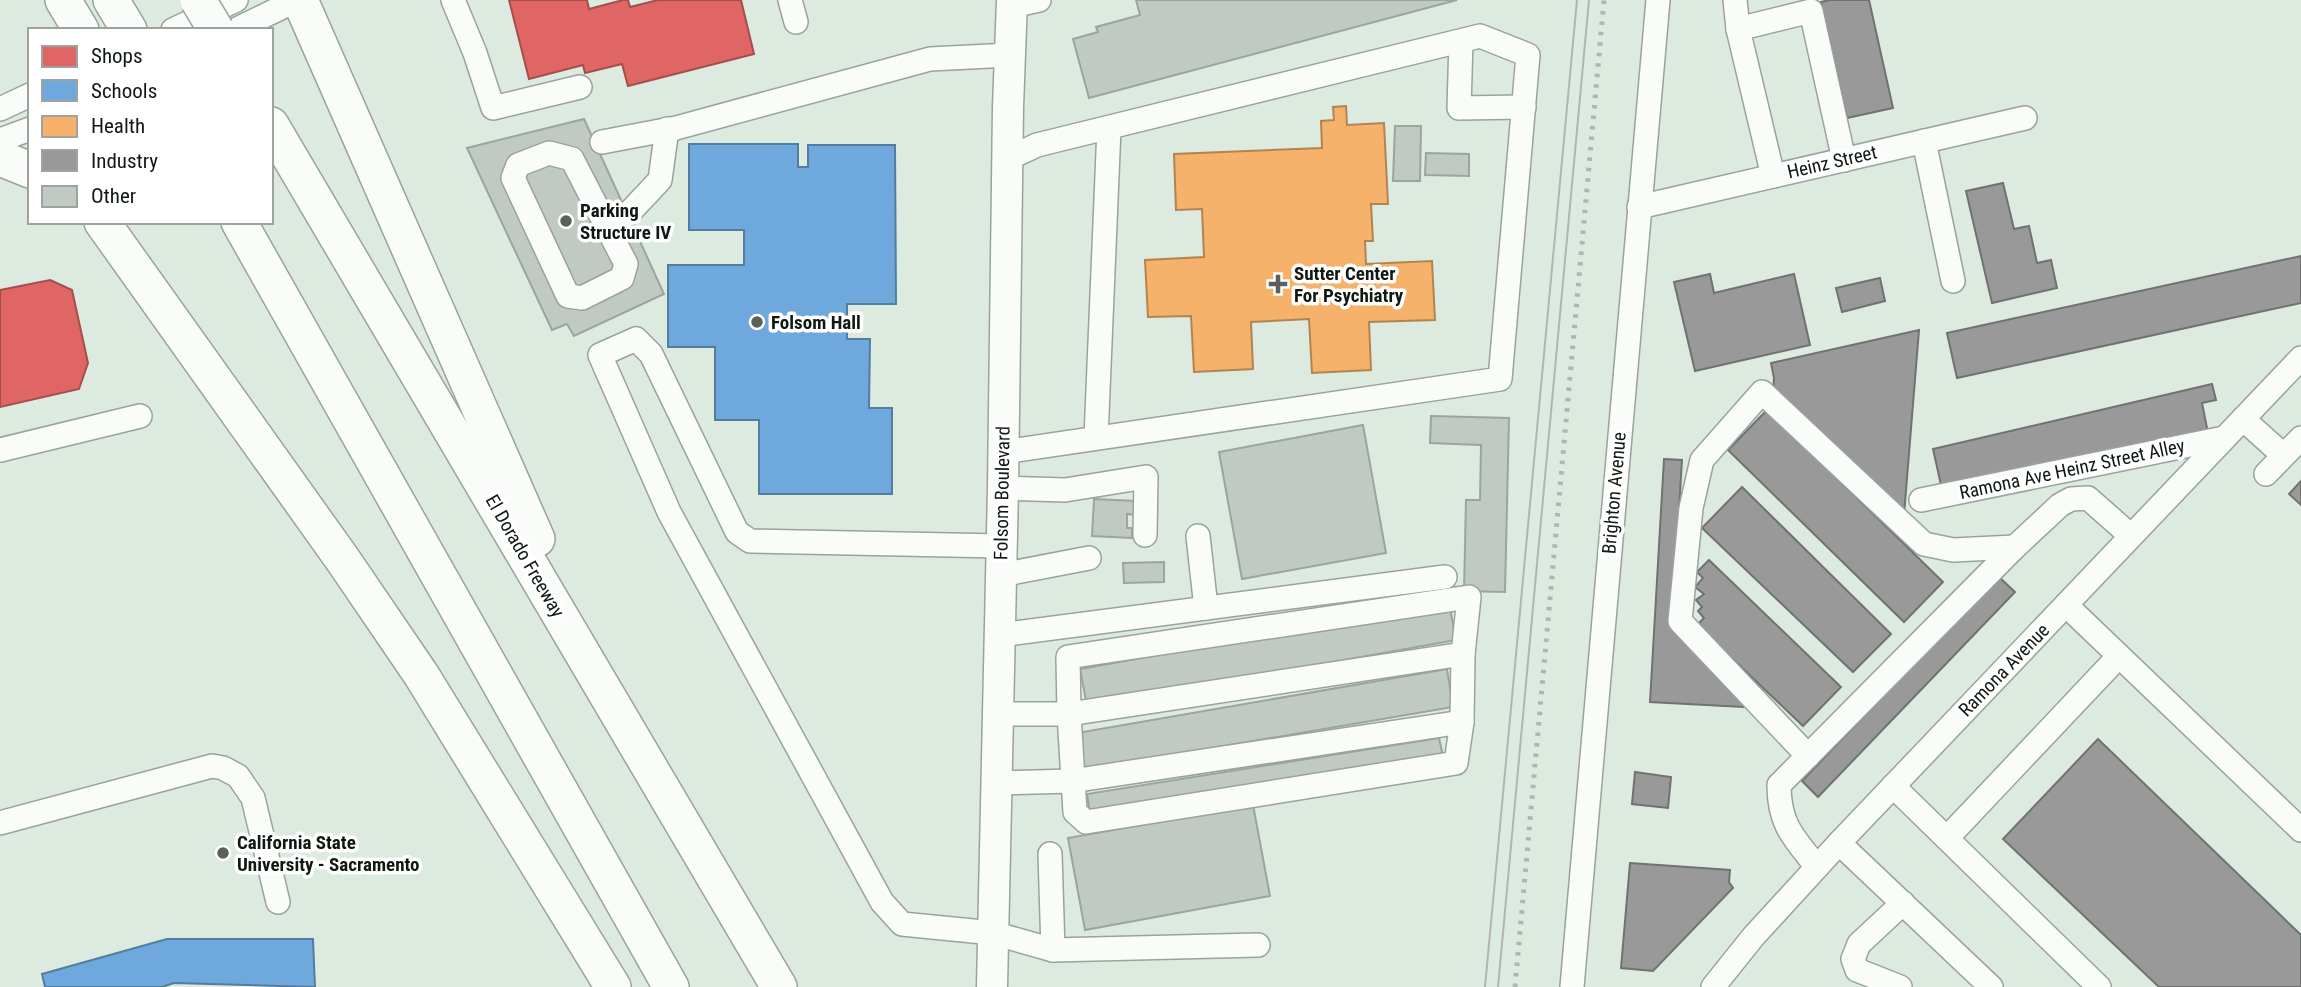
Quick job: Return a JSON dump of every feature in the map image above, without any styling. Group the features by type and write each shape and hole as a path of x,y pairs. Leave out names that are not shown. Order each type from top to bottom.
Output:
{"highway":[{"path":"63,0 80,28"},
{"path":"198,0 215,28"},
{"path":"299,0 602,686"},
{"name":"El Dorado Freeway","path":"273,128 779,987"},
{"path":"0,158 28,169"},
{"path":"80,224 127,257"},
{"path":"103,224 343,560 422,676 613,987"},
{"path":"219,224 262,262"},
{"path":"240,224 670,987"}],"main road":[{"name":"Folsom Boulevard","path":"992,987 1010,55 1021,2"}],"street":[{"path":"177,28 236,0"},
{"path":"239,28 299,0"},
{"path":"453,0 475,53 493,108 580,87"},
{"name":"Brighton Avenue","path":"1572,987 1658,0"},
{"path":"1735,0 1738,29 1773,176"},
{"path":"1738,29 1811,11 1844,160"},
{"path":"1003,452 1500,379 1528,55 1480,36 1037,145 1007,159"},
{"path":"1461,41 1459,108 1524,107"},
{"path":"602,142 667,129 930,59 1010,55"},
{"path":"0,108 28,96"},
{"name":"Heinz Street","path":"1639,207 2025,118"},
{"path":"1096,438 1109,128"},
{"path":"607,225 627,215 660,180 667,129"},
{"path":"0,140 28,130"},
{"path":"1924,141 1953,281"},
{"path":"549,153 572,159 607,225 626,264 622,278 582,298 568,296 513,178 518,165 549,153"},
{"path":"1089,558 1001,560 750,541 737,532 650,354 636,339 600,355 669,512 882,902 902,924 993,933 1054,950 1258,944"},
{"name":"Ramona Avenue","path":"1713,987 1753,937 1839,843 2243,419 2298,367"},
{"path":"1808,756 1680,621 1691,509 1702,460 1762,393 1924,544 1953,550 2015,547"},
{"path":"0,450 140,416"},
{"path":"2243,419 2283,455"},
{"path":"2266,474 2301,438"},
{"name":"Ramona Ave Heinz Street Alley","path":"1921,500 2224,439"},
{"path":"1003,488 1065,490 1146,477 1146,535"},
{"path":"1817,867 1788,830 1779,806 1779,785 2060,505 2071,499 2088,498 2131,536"},
{"path":"1198,536 1206,608"},
{"path":"999,635 1445,577"},
{"path":"1469,597 1463,654 1462,722 1456,763 1086,822 1075,812 1069,714 1069,657 1469,597"},
{"path":"2066,605 2299,823"},
{"path":"998,713 1069,714 1463,654"},
{"path":"1947,838 2119,656"},
{"path":"996,783 1072,781 1462,722"},
{"path":"0,823 212,766 223,768 238,776 253,798 278,902"},
{"path":"1894,786 2099,987"},
{"path":"1839,843 1983,984"},
{"path":"1050,854 1054,950"},
{"path":"1900,987 1857,970 1853,958 1859,944 1903,904"}],"building: Shops":[{"path":"509,0 587,0 589,9 623,0 628,0 630,7 658,0 741,0 754,54 628,86 622,64 585,73 583,65 529,79"},
{"path":"50,280 72,290 88,363 79,389 0,407 0,290"}],"building: Schools":[{"name":"Folsom Hall","path":"689,144 798,144 798,167 808,167 808,145 895,145 896,304 847,304 847,339 870,339 869,408 892,408 892,494 759,494 759,420 715,420 715,347 668,347 668,265 744,265 744,230 689,230"},
{"path":"167,939 313,939 315,987 174,983 162,987 45,987 42,974"}],"building: Health":[{"path":"1346,106 1347,125 1384,123 1388,204 1371,204 1373,241 1365,241 1366,264 1432,261 1435,320 1369,322 1371,370 1312,373 1309,319 1251,322 1253,369 1194,372 1191,316 1148,317 1145,260 1204,257 1202,209 1176,210 1174,154 1322,148 1321,121 1334,120 1333,107"}],"building: Industry":[{"path":"1869,0 1893,108 1847,118 1821,2"},
{"path":"2003,183 2014,229 2029,226 2037,263 2051,260 2057,288 1992,303 1966,191"},
{"path":"2301,256 2301,303 1957,378 1947,333"},
{"path":"1710,274 1714,293 1794,274 1810,345 1695,371 1674,282"},
{"path":"1880,278 1885,301 1842,312 1836,288"},
{"path":"1919,330 1904,515 1773,391 1771,363"},
{"path":"2212,384 2216,400 2202,403 2208,433 1943,494 1933,449"},
{"path":"1767,410 1943,582 1904,622 1728,450"},
{"path":"1664,459 1682,460 1672,625 1744,701 1743,707 1650,702"},
{"path":"2301,481 2301,505 2289,494"},
{"path":"1742,487 1891,634 1853,672 1702,528"},
{"path":"1709,560 1841,687 1803,726 1697,625 1704,618 1698,611 1702,607 1696,600 1704,594 1695,587 1703,578 1697,572"},
{"path":"1998,576 2015,592 1818,797 1802,781"},
{"path":"2098,739 2301,935 2301,987 2159,987 2003,839"},
{"path":"1635,772 1671,777 1668,808 1632,804"},
{"path":"1630,863 1730,870 1729,882 1733,888 1653,971 1621,968"}],"building: Other":[{"path":"1136,0 1457,0 1089,98 1073,39 1098,32 1096,27 1140,15"},
{"name":"Parking Structure IV","path":"584,119 664,294 574,336 567,324 552,330 467,148"},
{"path":"1395,126 1421,126 1420,181 1393,181"},
{"path":"1426,153 1469,154 1469,176 1425,175"},
{"path":"1431,416 1509,418 1505,592 1464,591 1466,500 1480,500 1481,445 1430,443"},
{"path":"1363,425 1386,553 1242,579 1219,452"},
{"path":"1094,499 1136,501 1135,515 1127,514 1127,528 1132,528 1132,538 1092,536"},
{"path":"1164,562 1164,582 1124,583 1123,563"},
{"path":"1449,603 1456,640 1087,706 1080,669"},
{"path":"1447,669 1453,707 1083,770 1077,733"},
{"path":"1439,738 1443,756 1090,813 1087,794"},
{"path":"1253,805 1270,896 1085,930 1068,838"}],"tram line":[{"path":"1485,987 1577,0"},
{"path":"1498,987 1589,0"}],"railway":[{"path":"1515,987 1604,0"}],"place":[{"name":"Parking Structure IV","path":"566,221"},
{"name":"Sutter Center For Psychiatry","path":"1278,284"},
{"name":"Folsom Hall","path":"757,322"},
{"name":"California State University - Sacramento","path":"223,853"}]}
